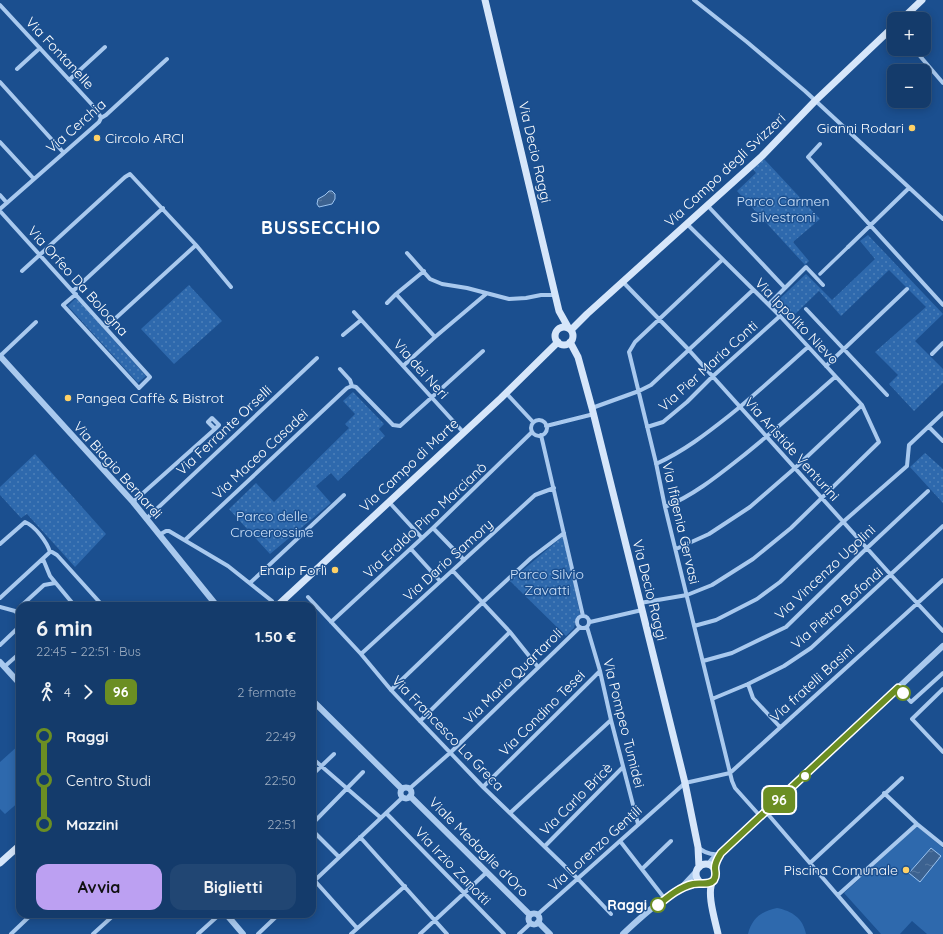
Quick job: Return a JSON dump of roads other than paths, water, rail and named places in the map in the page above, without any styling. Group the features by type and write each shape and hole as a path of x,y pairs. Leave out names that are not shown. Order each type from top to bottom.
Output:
{"main road":[{"name":"Via Decio Raggi","path":"485,0 556,295 559,311 556,330"},
{"path":"909,12 922,0"},
{"name":"Via Campo degli Svizzeri","path":"570,329 762,156 815,101 887,34"},
{"name":"Via Decio Raggi","path":"559,311 570,329"},
{"path":"560,327 570,329 573,335 570,342 566,345 558,342 555,338 556,330 560,327"},
{"name":"Via Campo di Marte","path":"276,602 389,502 537,364 558,342"},
{"name":"Via Decio Raggi","path":"570,342 578,357 593,411 685,783 698,847 705,867 716,875 711,884 710,896 718,934"},
{"path":"0,863 16,849"},
{"name":"Via Decio Raggi","path":"705,867 697,877 710,896"},
{"path":"701,882 707,884 713,880"}],"street":[{"path":"694,0 747,42 815,101 943,219"},
{"name":"Via Fontanelle","path":"0,5 97,110 101,118"},
{"path":"69,80 105,47"},
{"path":"17,69 40,48"},
{"path":"919,56 925,64"},
{"name":"Via Cerchia","path":"0,210 167,59"},
{"path":"931,70 943,81"},
{"path":"0,82 64,152"},
{"path":"0,142 34,179"},
{"path":"820,144 808,158 943,305"},
{"path":"22,271 130,174 163,208 231,287"},
{"path":"820,274 909,188"},
{"path":"0,195 7,203"},
{"path":"707,205 785,288"},
{"path":"75,292 163,208"},
{"name":"Via Orfeo Da Bologna","path":"0,210 75,292 150,377 139,388 63,306 75,292"},
{"name":"Via Ippolito Nievo","path":"686,224 769,304 862,405 879,442 822,498"},
{"path":"106,327 196,245"},
{"path":"407,253 430,279 442,284 467,288 509,299 541,295 556,295"},
{"name":"Via Ifigenia Gervasi","path":"722,260 635,342 629,352 665,507 734,788 761,817"},
{"path":"769,304 806,267 822,285"},
{"path":"387,303 424,271"},
{"name":"Via Aristide Venturini","path":"623,282 688,349 712,378 943,631"},
{"path":"826,366 907,289"},
{"path":"546,426 593,411 651,385 753,290"},
{"path":"396,294 435,337"},
{"path":"403,366 486,294"},
{"path":"806,309 887,395"},
{"name":"Via dei Neri","path":"354,312 464,432"},
{"name":"Via Pier Maria Conti","path":"647,427 663,422 687,402 780,316"},
{"path":"343,335 361,320"},
{"path":"0,356 36,322"},
{"path":"932,354 943,343"},
{"path":"656,464 689,447 740,408 808,347"},
{"path":"340,369 350,380 352,386 356,387 393,425 400,426 483,351"},
{"name":"Via Biagio Bernardi","path":"0,356 133,502 159,535 169,531 185,540 228,566 274,602"},
{"name":"Via Ferrante Orselli","path":"146,519 317,358"},
{"path":"665,507 681,501 712,480 767,437 835,377"},
{"name":"Via Maceo Casadei","path":"185,540 347,388 352,386"},
{"path":"506,393 533,422"},
{"path":"676,549 709,534 750,508 862,405"},
{"path":"694,626 716,620 757,598 780,582 843,522 907,466 909,445 943,413"},
{"path":"533,422 540,420 544,422 546,426"},
{"path":"533,422 531,427 532,432 536,435 541,435"},
{"path":"541,435 544,433 546,426"},
{"path":"929,427 943,441"},
{"path":"133,502 215,429"},
{"name":"Via Eraldo Pino Marcianò","path":"331,622 411,549 532,432"},
{"path":"541,435 583,616 587,617 590,622"},
{"name":"Via Dario Samory","path":"361,654 535,495 554,488"},
{"name":"Via Vincenzo Ugolini","path":"703,661 732,653 786,627 928,491"},
{"path":"250,583 344,495"},
{"path":"583,616 578,619 578,623 580,627 584,628 587,627 590,622 687,594 712,585 753,559 791,528 822,498"},
{"path":"389,502 422,538"},
{"path":"0,544 24,522 29,524 43,538 48,544 50,552"},
{"name":"Via Pietro Bofondi","path":"712,699 748,684 784,666 810,648 943,526"},
{"path":"433,528 464,560"},
{"path":"391,690 531,558 564,533"},
{"path":"159,535 214,602"},
{"path":"411,549 440,581"},
{"path":"0,598 50,552"},
{"path":"50,552 57,555 98,602"},
{"path":"43,559 50,576 72,602"},
{"path":"453,571 510,632 538,667"},
{"name":"Via fratelli Basini","path":"730,773 943,580"},
{"path":"25,602 44,585 55,582"},
{"name":"Via Francesco La Greca","path":"308,597 313,602"},
{"name":"Via Francesco La Greca","path":"316,606 361,654 391,690 483,787 545,846 611,914"},
{"path":"0,608 15,611"},
{"name":"Via Mario Quartaroli","path":"409,789 451,752 580,627"},
{"name":"Via Pompeo Tumidei","path":"587,627 600,671 610,720 638,824"},
{"path":"0,645 16,630"},
{"path":"420,721 510,632"},
{"path":"623,934 705,867 716,863 721,853 943,648"},
{"path":"16,655 2,664 16,680"},
{"name":"Via Condino Tesei","path":"483,787 600,671"},
{"path":"898,688 911,702 943,672"},
{"path":"748,684 753,698 780,727"},
{"path":"943,689 912,719 943,752"},
{"path":"316,704 402,789"},
{"path":"510,813 610,720"},
{"path":"316,771 334,754"},
{"path":"316,762 380,818"},
{"name":"Via Carlo Bricè","path":"545,846 623,767"},
{"path":"316,820 363,772"},
{"path":"685,783 730,773"},
{"path":"810,863 902,778"},
{"name":"Via Lorenzo Gentili","path":"538,914 685,783"},
{"path":"316,879 402,798 408,798 410,796 411,792 409,789 402,789"},
{"path":"402,789 400,793 402,798"},
{"path":"884,793 917,824 943,845"},
{"name":"Viale Medaglie d'Oro","path":"410,796 530,915"},
{"path":"766,812 871,934"},
{"name":"Via Irzio Zanotti","path":"386,813 504,934"},
{"path":"838,896 917,824"},
{"path":"316,834 339,857"},
{"path":"360,837 447,934"},
{"path":"620,841 665,899"},
{"path":"642,869 671,841"},
{"path":"698,847 708,854 721,853"},
{"path":"420,934 487,872"},
{"path":"678,890 701,882"},
{"path":"316,885 357,928"},
{"path":"351,934 405,886"},
{"path":"531,923 528,919 530,915 534,913 538,914 540,919 538,922"},
{"path":"10,934 28,918"},
{"path":"93,934 111,918"},
{"path":"198,934 216,918"},
{"path":"230,918 244,934"},
{"path":"258,934 275,918"},
{"path":"519,934 531,923 534,924 538,922"},
{"path":"538,922 550,934"}],"water":[{"path":"329,191 332,191 335,194 335,199 332,204 319,207 317,204 318,199"},
{"path":"931,848 941,856 920,882 909,873"}],"place":[{"name":"Gianni Rodari","path":"912,128"},
{"name":"Circolo ARCI","path":"97,138"},
{"name":"Pangea Caffè & Bistrot","path":"68,398"},
{"name":"Enaip Forlì","path":"335,570"},
{"name":"Piscina Comunale","path":"906,870"},
{"name":"Raggi","path":"658,905"}],"district":[{"name":"BUSSECCHIO","path":"321,228"}],"park label":[{"name":"Parco Carmen Silvestroni","path":"783,210"},
{"name":"Parco delle Crocerossine","path":"272,524"},
{"name":"Parco Silvio Zavatti","path":"547,582"}]}
